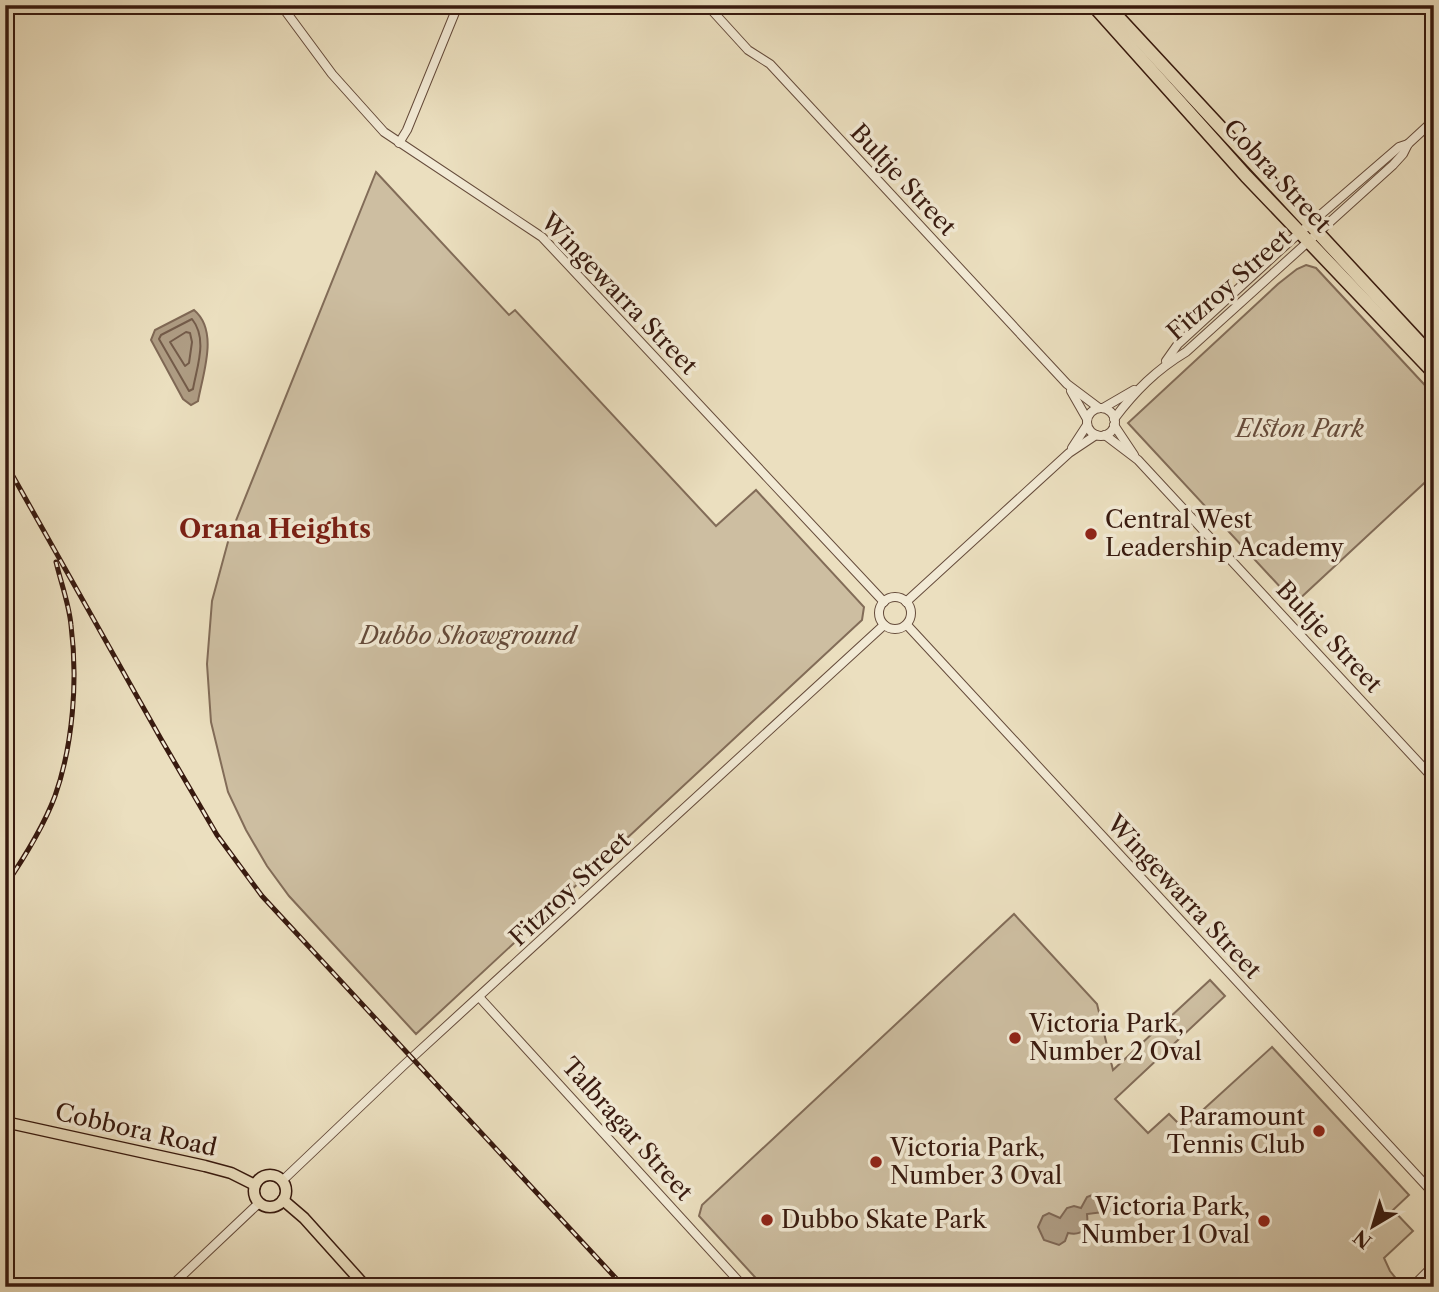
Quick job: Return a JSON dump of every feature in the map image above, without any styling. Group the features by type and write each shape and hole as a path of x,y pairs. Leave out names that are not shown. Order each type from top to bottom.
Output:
{"highway":[{"name":"Cobra Street","path":"1093,5 1309,233 1434,358"},
{"name":"Cobra Street","path":"1107,5 1434,373"}],"main road":[{"name":"Cobbora Road","path":"5,1122 205,1166 255,1185"},
{"path":"273,1175 282,1181 285,1190 283,1200 272,1207 259,1203 254,1194 255,1185 258,1180 273,1175"},
{"path":"283,1200 366,1287"}],"street":[{"name":"Wingewarra Street","path":"281,5 355,102 399,143 542,237 884,602"},
{"path":"399,143 407,130 458,5"},
{"name":"Bultje Street","path":"707,5 748,50 770,64 1067,384 1101,408"},
{"name":"Fitzroy Street","path":"1114,422 1139,387 1163,365 1178,344 1393,165 1408,144 1434,120"},
{"name":"Fitzroy Street","path":"1163,365 1186,352 1309,233"},
{"name":"Bultje Street","path":"1067,384 1087,422"},
{"name":"Fitzroy Street","path":"1101,408 1139,387"},
{"path":"906,602 1069,453 1111,431 1114,422 1110,412 1101,408 1093,411 1069,453"},
{"path":"1087,422 1100,435"},
{"name":"Bultje Street","path":"1114,422 1138,460 1434,779"},
{"name":"Bultje Street","path":"1100,435 1138,460"},
{"path":"893,598 906,602 911,616 907,625 893,629 884,625 880,616 884,602 893,598"},
{"name":"Fitzroy Street","path":"282,1181 415,1055 884,625"},
{"name":"Wingewarra Street","path":"907,625 1434,1194"},
{"name":"Talbragar Street","path":"480,998 744,1287"},
{"path":"170,1287 259,1203"},
{"path":"1412,1287 1434,1265"},
{"path":"1427,1287 1434,1280"}],"green space":[{"name":"Dubbo Showground","path":"376,172 509,315 515,310 716,526 756,490 864,607 862,620 416,1034 289,896 246,830 228,792 211,722 207,664 212,601 229,538"},
{"name":"Elston Park","path":"1306,265 1316,268 1434,395 1434,474 1295,603 1128,423 1278,284"},
{"path":"1014,914 1097,1004 1113,1070 1210,980 1225,996 1115,1099 1148,1133 1169,1114 1183,1128 1272,1047 1409,1195 1393,1210 1413,1231 1384,1258 1398,1281 1392,1287 764,1287 699,1216 702,1205"}],"water":[{"path":"194,310 202,319 208,341 198,401 191,405 183,399 151,340 155,330"},
{"path":"1097,1193 1106,1198 1109,1205 1103,1212 1087,1214 1084,1230 1068,1233 1065,1241 1059,1245 1044,1240 1038,1227 1043,1216 1049,1213 1060,1218 1067,1208 1081,1208 1087,1197"}],"railway":[{"path":"5,462 217,835 262,896 624,1287"},
{"path":"5,886 33,842 50,808 61,776 70,734 74,690 73,646 69,609 56,562"}],"place":[{"name":"Central West Leadership Academy","path":"1091,534"},
{"name":"Victoria Park, Number 2 Oval","path":"1015,1038"},
{"name":"Paramount Tennis Club","path":"1319,1131"},
{"name":"Victoria Park, Number 3 Oval","path":"876,1162"},
{"name":"Dubbo Skate Park","path":"767,1220"},
{"name":"Victoria Park, Number 1 Oval","path":"1264,1221"}],"district":[{"name":"Orana Heights","path":"275,529"}]}
